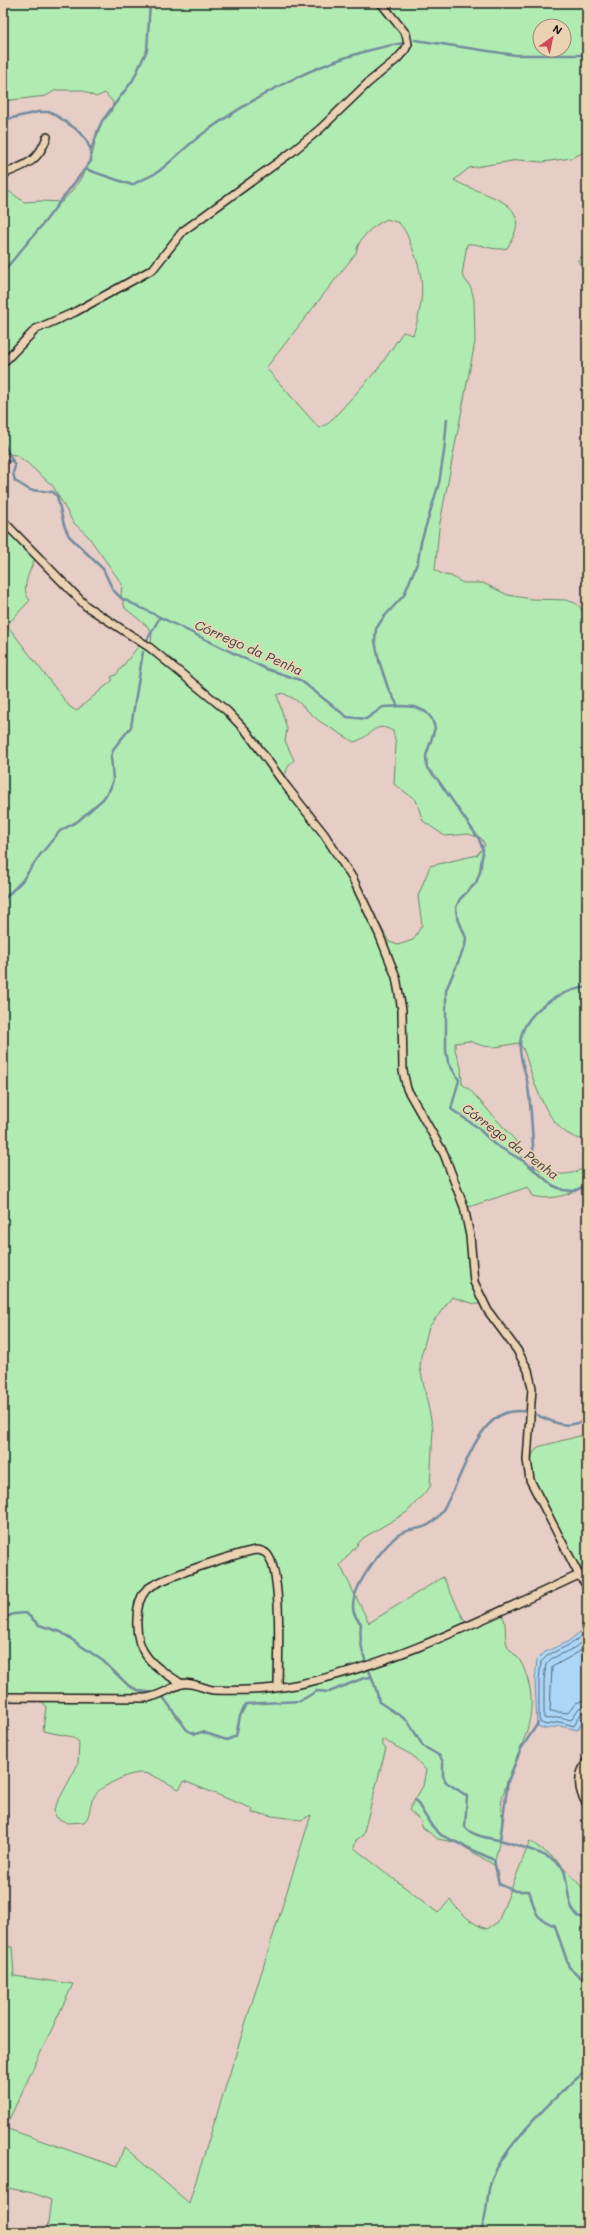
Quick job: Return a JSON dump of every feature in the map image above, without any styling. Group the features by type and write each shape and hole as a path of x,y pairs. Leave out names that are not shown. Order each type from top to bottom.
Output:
{"street":[{"path":"3,363 36,329 75,312 153,270 184,231 303,143 397,59 408,44 406,34 381,3"},
{"path":"3,174 35,159 42,151 47,137"},
{"path":"3,521 86,606 149,647 227,711 247,732 324,834 353,879 379,934 396,977 402,1010 402,1053 404,1077 407,1089 444,1154 464,1207 470,1236 474,1282 488,1311 517,1350 528,1370 532,1388 527,1460 530,1480 579,1575 587,1586"},
{"path":"278,1687 277,1589 272,1562 267,1553 259,1550 225,1557 163,1580 147,1589 140,1599 137,1633 141,1649 149,1660 182,1684 212,1690 278,1687 294,1685 362,1667 489,1617 579,1575"},
{"path":"3,1697 145,1698 155,1697 182,1684"},
{"path":"587,1761 580,1778 580,1789 587,1804"}],"green space":[{"path":"3,3 587,3 587,151 571,158 543,162 518,160 469,168 454,180 503,202 512,210 516,219 515,232 507,248 497,249 467,244 462,275 471,288 474,300 475,342 439,528 435,570 444,575 451,576 463,583 483,583 508,595 531,599 566,600 575,603 581,608 587,627 587,1140 573,1136 561,1129 552,1118 537,1090 523,1048 519,1043 495,1047 483,1046 469,1041 455,1043 455,1050 461,1067 462,1084 470,1090 515,1140 522,1160 546,1171 563,1174 580,1170 587,1165 587,1183 568,1194 547,1198 533,1196 528,1187 463,1209 473,1285 484,1304 475,1304 452,1297 429,1327 421,1356 420,1368 433,1429 430,1487 407,1512 363,1538 340,1565 369,1623 443,1577 468,1628 502,1615 505,1623 508,1647 518,1658 526,1673 530,1689 530,1718 527,1731 502,1799 502,1829 494,1865 458,1843 438,1839 422,1827 421,1821 409,1810 423,1786 426,1770 412,1755 382,1739 382,1745 386,1748 363,1835 356,1840 354,1848 438,1913 450,1900 467,1918 487,1929 498,1922 530,1841 559,1862 587,1893 587,2232 3,2232 3,2226 47,2229 51,2200 33,2193 3,2187 3,1946 12,1947 14,1976 73,1984 5,2128 117,2167 124,2147 189,2203 311,1815 301,1820 252,1813 253,1809 184,1781 179,1789 154,1776 141,1773 124,1777 102,1788 92,1800 88,1816 84,1822 68,1823 55,1817 54,1809 78,1764 79,1742 73,1737 43,1731 46,1707 43,1702 3,1701 3,528 6,526 35,558 26,585 27,596 30,600 7,625 69,706 76,711 113,680 111,677 116,675 140,644 151,645 152,633 148,627 125,608 121,595 122,584 88,536 73,522 53,486 16,455 3,453 3,187 24,202 62,202 72,191 88,166 93,152 97,130 102,121 111,112 113,102 105,93 96,97 82,90 56,90 46,96 3,101","holes":["387,219 398,222 405,230 416,257 422,290 417,323 413,335 403,332 378,369 329,423 319,428 266,368 356,253 360,242 367,232","283,693 296,700 319,721 354,742 365,737 377,728 381,727 393,731 396,744 394,784 416,800 423,821 445,836 468,834 481,838 485,845 477,855 430,866 418,896 422,925 413,940 398,945 389,942 340,851 285,782 287,770 294,760 285,741 287,729 277,695"]},
{"path":"587,251 587,278 578,260"},
{"path":"587,1434 587,1581 573,1562 531,1474 532,1455 538,1447"}],"water":[{"path":"587,1626 587,1712 578,1730 560,1726 547,1729 537,1726 535,1679 537,1660 545,1652 569,1641"}],"waterway":[{"name":"Córrego da Penha","path":"3,272 43,224 91,161 91,150 102,121 133,80 147,50 150,3"},
{"path":"415,40 515,55 587,55"},
{"path":"85,169 132,185 156,173 208,130 277,87 301,75 352,55 404,43"},
{"name":"Córrego da Penha","path":"3,120 38,112 51,112 76,129 85,138 91,150"},
{"path":"398,706 388,688 379,661 375,641 376,629 383,618 404,595 418,561 421,542 439,483 447,419"},
{"name":"Córrego da Penha","path":"3,442 15,466 13,473 15,481 30,490 53,492 57,496 64,525 69,536 103,569 113,590 121,598 266,669 300,680 347,717 366,719 383,707 403,706 415,707 426,712 432,719 435,728 426,756 427,768 438,780 479,839 483,850 480,872 476,883 460,899 456,907 457,916 466,938 465,946 446,990 446,1050 448,1062 459,1080 451,1109 477,1127 494,1144 525,1162 552,1185 563,1190 574,1191 587,1185"},
{"path":"3,461 13,461"},
{"path":"147,640 160,617"},
{"path":"3,900 22,881 40,855 60,831 78,821 103,799 110,789 113,780 111,756 114,748 131,727 143,652"},
{"path":"534,1170 529,1097 520,1053 521,1036 526,1025 542,1006 564,993 587,987"},
{"name":"Córrego da Penha","path":"527,1412 509,1412 495,1419 483,1431 473,1447 440,1514 429,1525 403,1532 391,1541 374,1561 359,1585 353,1608 356,1618 361,1624 361,1646 377,1691 379,1702 408,1721 423,1746 440,1756 443,1762 443,1776 446,1782 467,1796 465,1827 469,1831 479,1836 507,1842 535,1851 560,1865 565,1874 570,1903 573,1910 577,1916 587,1919"},
{"name":"Córrego da Penha","path":"537,1415 550,1421 567,1425 587,1420"},
{"path":"3,1618 14,1614 26,1613 39,1625 61,1632 103,1661 129,1686 140,1691 155,1693"},
{"path":"163,1697 187,1730 195,1734 202,1732 227,1740 236,1736 240,1716 246,1704 300,1701 317,1691 329,1692 364,1678 371,1677"},
{"path":"500,1840 508,1781 521,1749 538,1723"},
{"path":"415,1799 431,1825 441,1835 494,1860 499,1884 515,1891 529,1891 536,1913 542,1919 555,1926 569,1967 587,1983"},
{"path":"480,2232 485,2219 488,2192 492,2178 499,2164 509,2149 534,2120 561,2092 587,2070"}]}
